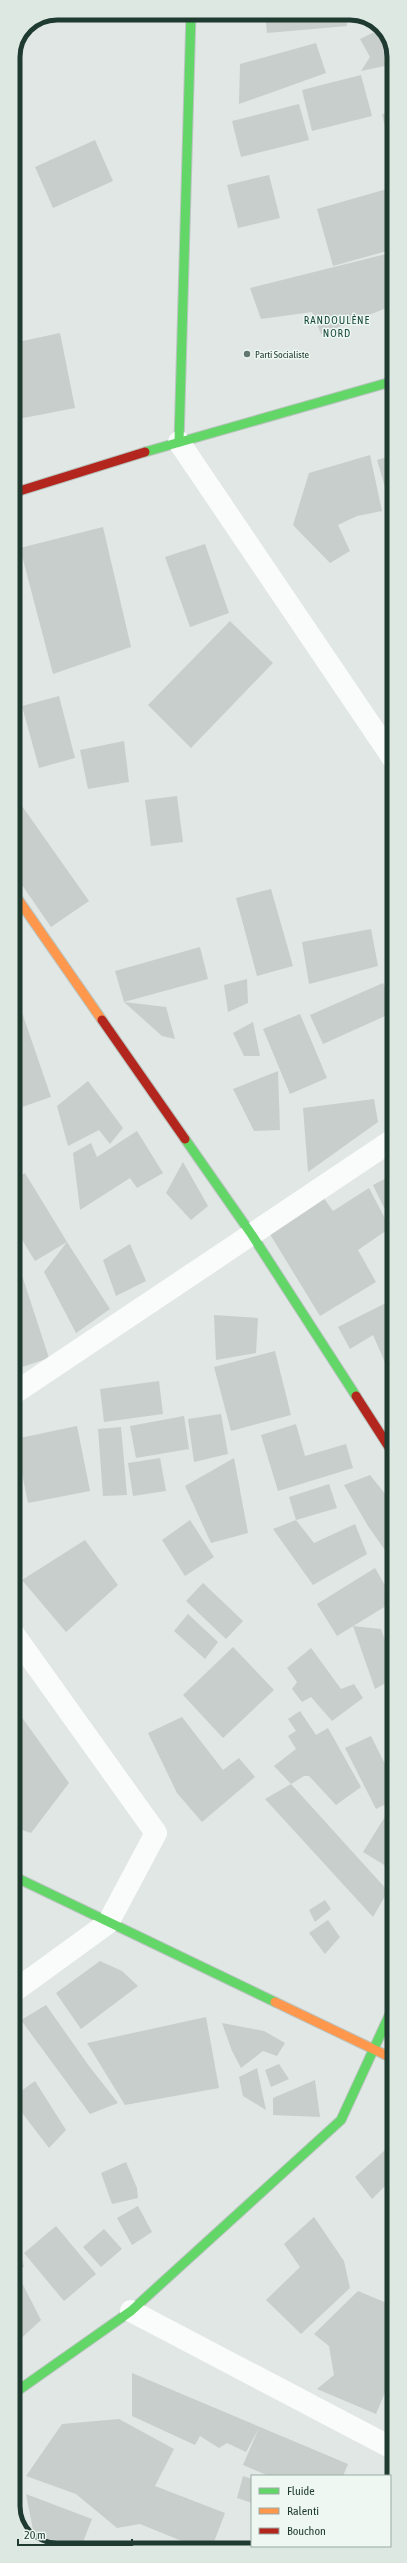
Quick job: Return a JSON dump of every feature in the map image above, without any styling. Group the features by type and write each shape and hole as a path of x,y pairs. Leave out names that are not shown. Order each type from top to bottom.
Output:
{"street":[{"path":"191,20 179,442 387,750"},
{"path":"20,491 179,442 387,383"},
{"path":"20,902 252,1235 387,1444"},
{"path":"20,1389 387,1144"},
{"path":"20,1643 156,1833 108,1923 20,1987"},
{"path":"20,1879 387,2056"},
{"path":"20,2389 131,2311 340,2120 387,2020"},
{"path":"131,2311 387,2445"}],"building":[{"path":"266,20 347,20 347,26 267,33"},
{"path":"376,31 381,36 385,45 387,52 387,65 361,71 370,57 360,39"},
{"path":"316,43 326,73 239,104 240,64"},
{"path":"361,75 372,116 312,131 302,90"},
{"path":"299,104 309,140 241,157 232,121"},
{"path":"387,113 387,134 382,114"},
{"path":"95,140 113,181 53,208 35,167"},
{"path":"269,175 280,218 238,228 227,185"},
{"path":"387,189 387,251 333,266 317,209"},
{"path":"387,254 387,308 321,334 312,312 261,319 250,288"},
{"path":"60,333 75,408 20,419 20,342"},
{"path":"370,455 382,511 357,516 338,525 350,551 330,563 293,525 309,473"},
{"path":"387,457 387,494 377,460"},
{"path":"103,527 131,647 53,674 20,548"},
{"path":"205,544 229,613 190,627 165,557"},
{"path":"230,621 273,663 191,748 148,705"},
{"path":"59,696 75,758 39,768 22,706"},
{"path":"124,741 129,782 88,789 80,750"},
{"path":"177,796 183,842 151,846 145,800"},
{"path":"22,806 89,901 51,927 20,882 20,808"},
{"path":"271,889 293,966 257,976 236,898"},
{"path":"371,929 378,966 309,984 302,942"},
{"path":"200,947 208,979 124,1002 115,971"},
{"path":"247,979 248,1003 228,1012 224,985"},
{"path":"383,983 387,992 387,1015 323,1044 310,1015"},
{"path":"124,1002 166,1007 175,1039 162,1036"},
{"path":"20,1007 51,1097 20,1108"},
{"path":"300,1014 327,1078 290,1094 263,1029"},
{"path":"253,1022 260,1056 244,1056 233,1033"},
{"path":"278,1071 280,1130 254,1131 233,1089"},
{"path":"88,1081 123,1128 110,1144 99,1130 68,1146 57,1106"},
{"path":"374,1099 378,1122 308,1172 303,1108"},
{"path":"137,1131 163,1173 137,1188 130,1178 80,1210 73,1153 91,1143 97,1157"},
{"path":"183,1162 208,1206 191,1220 166,1193"},
{"path":"25,1173 67,1242 35,1261 20,1236 20,1176"},
{"path":"387,1178 387,1214 373,1185"},
{"path":"369,1188 387,1222 387,1230 358,1250 376,1282 320,1316 268,1231 323,1197 333,1211"},
{"path":"67,1242 110,1309 76,1333 44,1272"},
{"path":"130,1244 146,1281 116,1296 103,1260"},
{"path":"20,1269 49,1358 20,1368"},
{"path":"387,1302 387,1367 373,1335 350,1349 338,1327"},
{"path":"214,1315 258,1318 256,1353 216,1360"},
{"path":"275,1351 291,1415 231,1431 214,1367"},
{"path":"159,1381 163,1414 104,1422 100,1389"},
{"path":"221,1414 228,1454 194,1462 188,1419"},
{"path":"184,1416 189,1449 136,1458 130,1426"},
{"path":"296,1424 305,1456 346,1444 353,1468 278,1491 261,1435"},
{"path":"77,1426 90,1491 28,1503 20,1464 20,1438"},
{"path":"121,1427 127,1495 103,1496 98,1429"},
{"path":"160,1458 166,1491 133,1496 128,1463"},
{"path":"234,1458 248,1533 211,1543 185,1486"},
{"path":"370,1475 387,1496 387,1553 368,1526 344,1485"},
{"path":"329,1484 337,1508 296,1520 289,1497"},
{"path":"190,1520 214,1557 185,1576 162,1540"},
{"path":"296,1520 314,1543 355,1524 367,1554 313,1585 273,1529"},
{"path":"85,1540 118,1585 66,1632 22,1580"},
{"path":"375,1568 387,1589 387,1605 337,1636 317,1604"},
{"path":"203,1583 243,1621 226,1639 186,1601"},
{"path":"188,1614 218,1642 205,1659 174,1631"},
{"path":"353,1626 381,1629 387,1646 387,1682 375,1689"},
{"path":"233,1647 274,1690 223,1738 183,1695"},
{"path":"311,1648 341,1689 354,1684 363,1698 332,1721 311,1697 302,1702 292,1689 297,1682 287,1668"},
{"path":"300,1711 316,1735 328,1728 361,1787 336,1805 309,1776 304,1776 291,1784 274,1766 296,1749 288,1736 296,1731 288,1719"},
{"path":"20,1715 69,1783 31,1833 20,1829"},
{"path":"182,1717 223,1770 239,1758 255,1777 202,1822 177,1793 148,1733"},
{"path":"371,1736 387,1768 387,1804 376,1809 345,1748"},
{"path":"291,1784 387,1890 387,1893 373,1917 265,1799"},
{"path":"387,1813 387,1867 363,1852"},
{"path":"325,1900 331,1909 315,1922 309,1910"},
{"path":"328,1920 340,1937 325,1954 309,1933"},
{"path":"100,1961 122,1971 138,1986 81,2029 56,1993"},
{"path":"46,2005 89,2066 118,2103 90,2114 21,2020"},
{"path":"206,2017 219,2088 125,2105 87,2043"},
{"path":"222,2023 264,2031 285,2043 277,2056 263,2051 241,2068 232,2051"},
{"path":"279,2064 289,2079 271,2087 265,2070"},
{"path":"257,2068 266,2110 243,2096 239,2077"},
{"path":"315,2080 320,2117 273,2115 273,2098"},
{"path":"35,2081 66,2130 49,2148 20,2110 20,2092"},
{"path":"387,2148 387,2186 372,2199 355,2177"},
{"path":"126,2162 137,2188 138,2198 112,2204 101,2173"},
{"path":"138,2206 152,2232 132,2245 117,2218"},
{"path":"314,2217 344,2261 350,2288 301,2334 266,2300 300,2267 284,2244"},
{"path":"56,2226 96,2274 64,2301 24,2253"},
{"path":"104,2229 122,2249 101,2267 83,2247"},
{"path":"20,2251 24,2267 20,2268"},
{"path":"20,2279 41,2320 20,2339"},
{"path":"358,2291 387,2303 387,2388 376,2414 317,2389 334,2375 329,2346 314,2334"},
{"path":"132,2373 348,2464 343,2475 267,2475 243,2465 259,2428 246,2452 227,2443 219,2448 200,2436 195,2445 132,2416"},
{"path":"119,2419 174,2449 155,2486 225,2513 214,2543 187,2543 140,2524 117,2528 76,2494 26,2476 62,2424"},
{"path":"243,2476 251,2479 251,2503 237,2498"},
{"path":"26,2494 92,2519 83,2543 47,2542 33,2534 32,2533 33,2530"}],"traffic: fast":[{"path":"179,442 191,20"},
{"path":"145,452 387,383"},
{"path":"185,1139 252,1235 356,1396"},
{"path":"20,1879 275,2002"},
{"path":"20,2389 131,2311 341,2120 387,2020"}],"traffic: slow":[{"path":"20,902 102,1020"},
{"path":"275,2002 387,2056"}],"traffic: jam":[{"path":"20,491 145,452"},
{"path":"102,1020 185,1139"},
{"path":"356,1396 387,1444"}],"place":[{"name":"Parti Socialiste","path":"247,354"}],"district":[{"name":"RANDOULÈNE NORD","path":"337,326"}]}
